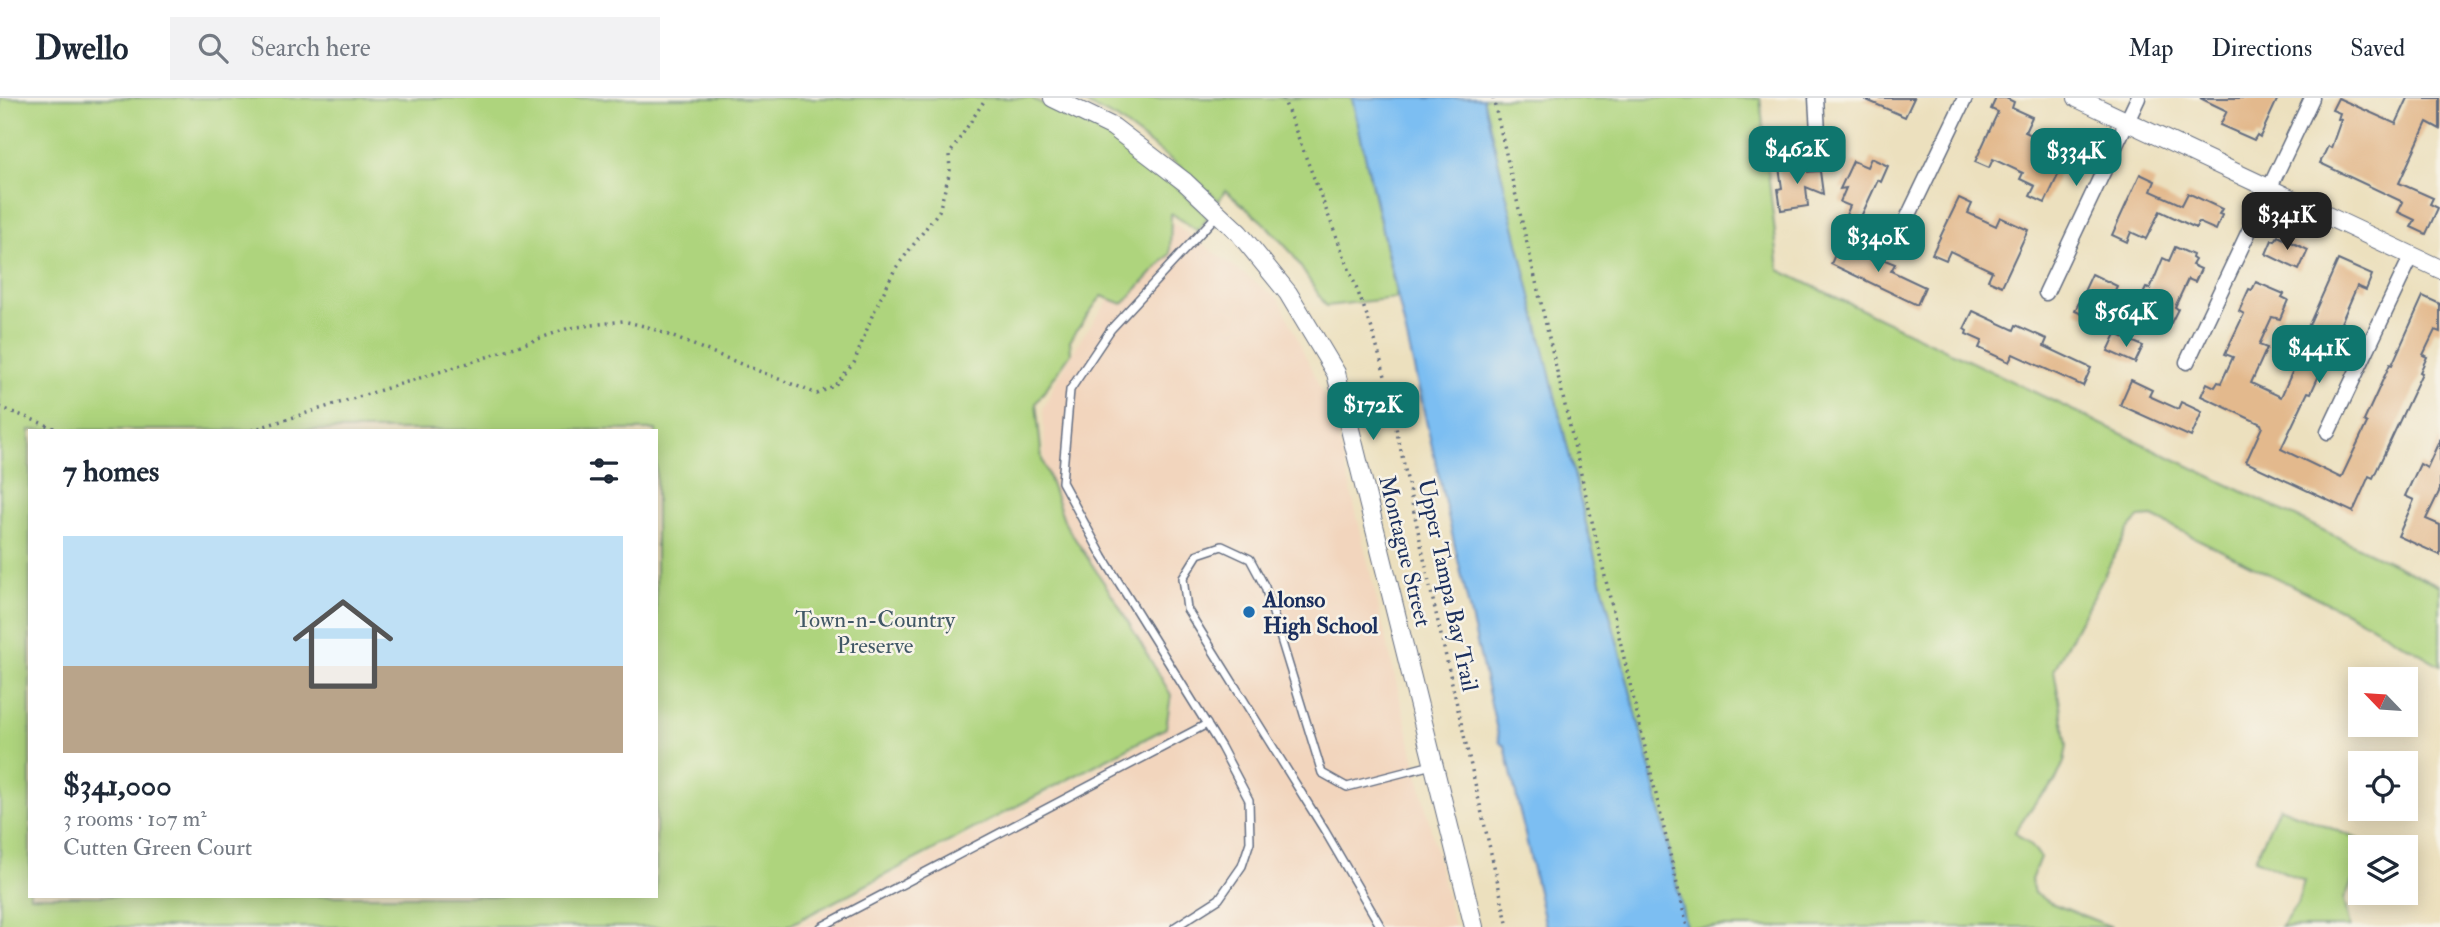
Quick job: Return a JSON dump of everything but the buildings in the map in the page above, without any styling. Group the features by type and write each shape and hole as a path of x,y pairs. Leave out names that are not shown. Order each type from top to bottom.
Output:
{"street":[{"name":"Montague Street","path":"1053,98 1113,127 1185,182 1239,233 1288,293 1336,373 1474,927"},
{"path":"1816,98 1818,132"},
{"path":"1904,225 1965,98"},
{"path":"2077,98 2440,269"},
{"path":"2046,293 2138,98"},
{"path":"2187,362 2312,98"},
{"path":"2328,432 2412,255"}],"lane":[{"path":"1175,927 1219,899 1242,866 1250,842 1249,800 1207,724 1103,557 1062,482 1070,390 1111,329 1218,213"},
{"path":"1381,927 1186,609 1183,578 1198,554 1222,546 1250,559 1265,586 1322,774 1347,787 1433,765"},
{"path":"821,927 1207,724"}],"path":[{"path":"255,429 481,359 569,328 623,321 648,327 817,394 835,385 854,363 872,316 895,270 939,211 950,172 948,155 986,98"},
{"name":"Upper Tampa Bay Trail","path":"1283,98 1371,326 1385,376 1508,927"},
{"path":"1493,98 1687,927"},
{"path":"0,407 56,429"}],"shaded area":[{"name":"Alonso High School","path":"1168,219 1280,300 1334,419 1454,927 794,927 1158,736 1173,703 1063,520 1045,465 1043,409 1082,337"}],"green space":[{"name":"Town-n-Country Preserve","path":"0,98 1031,98 1108,135 1179,189 1208,217 1198,231 1171,213 1170,254 1123,304 1102,296 1070,340 1071,353 1036,403 1042,459 1066,525 1116,601 1171,695 1166,728 786,927 0,927"},
{"path":"1074,98 1352,98 1397,298 1326,306 1291,252 1266,225 1225,190 1219,201 1191,175 1117,119"},
{"path":"1483,98 1760,98 1779,270 2440,586 2440,665 2362,620 2153,517 2139,518 2128,530 2054,670 2067,745 2064,762 2055,782 2037,800 2015,832 2040,857 2031,880 2034,893 2051,903 2112,927 1686,927 1651,770 1587,528"},
{"path":"2279,807 2348,835 2348,891 2344,899 2350,927 2281,927 2297,904 2304,881 2255,859"}],"water":[{"path":"1352,98 1483,98 1587,528 1651,770 1686,927 1546,927 1505,746 1500,743"}],"place":[{"name":"Alonso High School","path":"1249,612"}]}
